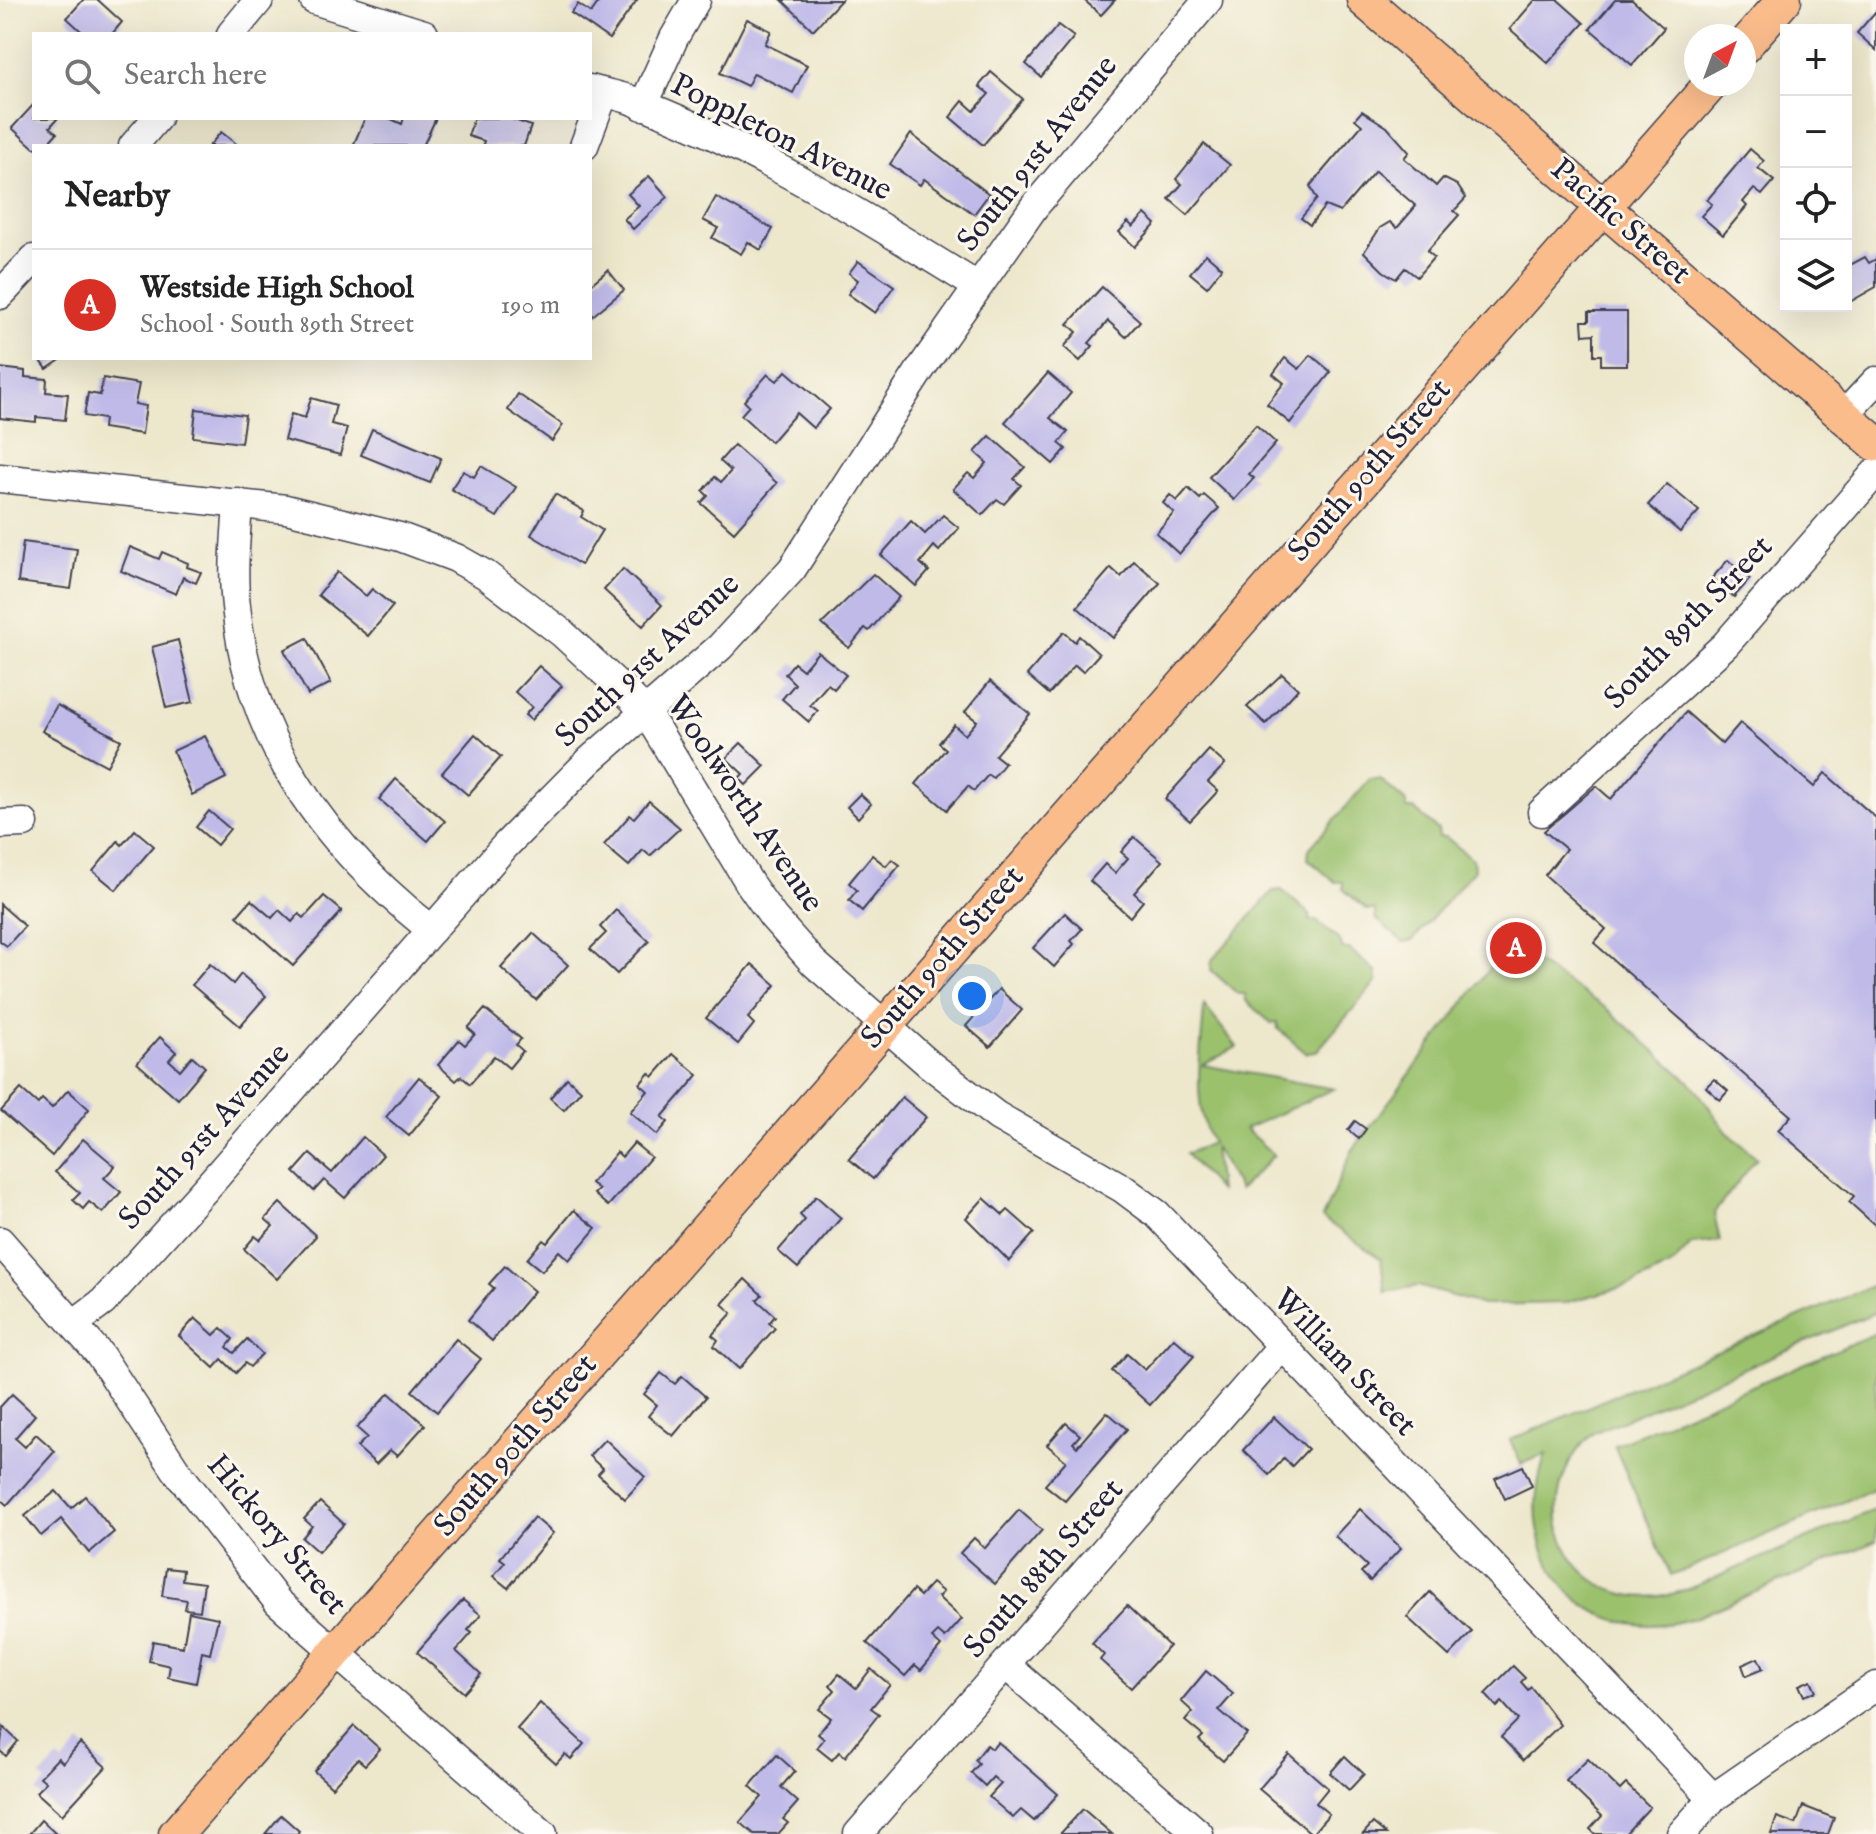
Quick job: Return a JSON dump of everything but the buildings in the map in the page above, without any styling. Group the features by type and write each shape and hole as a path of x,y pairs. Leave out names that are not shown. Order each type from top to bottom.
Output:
{"main road":[{"name":"Pacific Street","path":"1364,0 1876,444"},
{"path":"1756,32 1784,0"},
{"name":"South 90th Street","path":"176,1834 1700,96"}],"street":[{"path":"233,32 259,0"},
{"path":"314,0 418,32"},
{"path":"643,106 674,38 696,0"},
{"name":"South 91st Avenue","path":"75,1323 103,1302 187,1210 556,792 720,647 792,569 977,286 1064,168 1208,0"},
{"path":"592,112 597,91"},
{"name":"Poppleton Avenue","path":"597,91 643,106 822,190 977,286"},
{"path":"135,144 155,120"},
{"path":"584,144 590,120"},
{"path":"0,295 32,261"},
{"path":"1843,416 1876,381"},
{"name":"South 89th Street","path":"1542,812 1725,645 1876,472"},
{"name":"Woolworth Avenue","path":"0,478 238,503 346,522 400,537 456,558 498,584 562,633 644,714 773,917 814,963 885,1025"},
{"path":"238,503 234,571 239,633 262,717 278,754 317,818 341,848 432,930"},
{"name":"William Street","path":"885,1025 997,1116 1148,1206 1713,1798"},
{"name":"Hickory Street","path":"0,1241 12,1267 75,1323 232,1547 278,1602 543,1834"},
{"name":"South 88th Street","path":"858,1834 1281,1347"},
{"path":"1006,1665 1199,1834"},
{"path":"1681,1834 1713,1798 1876,1686"}],"green space":[{"path":"1370,779 1380,779 1406,802 1407,809 1414,809 1438,830 1439,837 1446,837 1473,860 1474,870 1412,941 1403,942 1375,918 1375,910 1367,910 1343,889 1343,882 1335,882 1308,859 1309,849"},
{"path":"1282,890 1309,914 1310,921 1317,921 1341,942 1342,949 1349,949 1376,972 1377,981 1316,1052 1306,1053 1278,1029 1277,1022 1271,1023 1246,1001 1245,994 1238,994 1211,970 1212,960 1273,891"},
{"path":"1522,953 1606,1008 1693,1085 1727,1132 1757,1158 1714,1213 1720,1241 1691,1244 1672,1265 1634,1284 1564,1303 1483,1305 1418,1286 1385,1292 1381,1259 1322,1218 1352,1151 1498,957"},
{"path":"1204,1005 1237,1047 1203,1065 1334,1089 1245,1129 1274,1155 1239,1190 1214,1146 1219,1191 1186,1154 1212,1143 1205,1127 1199,1093"},
{"path":"1876,1284 1876,1312 1593,1433 1570,1463 1559,1495 1559,1526 1569,1554 1588,1576 1615,1591 1648,1597 1686,1590 1876,1509 1876,1541 1697,1617 1657,1625 1622,1621 1591,1609 1566,1588 1548,1561 1538,1529 1537,1493 1546,1454 1521,1464 1510,1440"},
{"path":"1876,1333 1876,1488 1671,1576 1614,1445"}],"place":[{"name":"Westside High School","path":"1516,948"}]}
